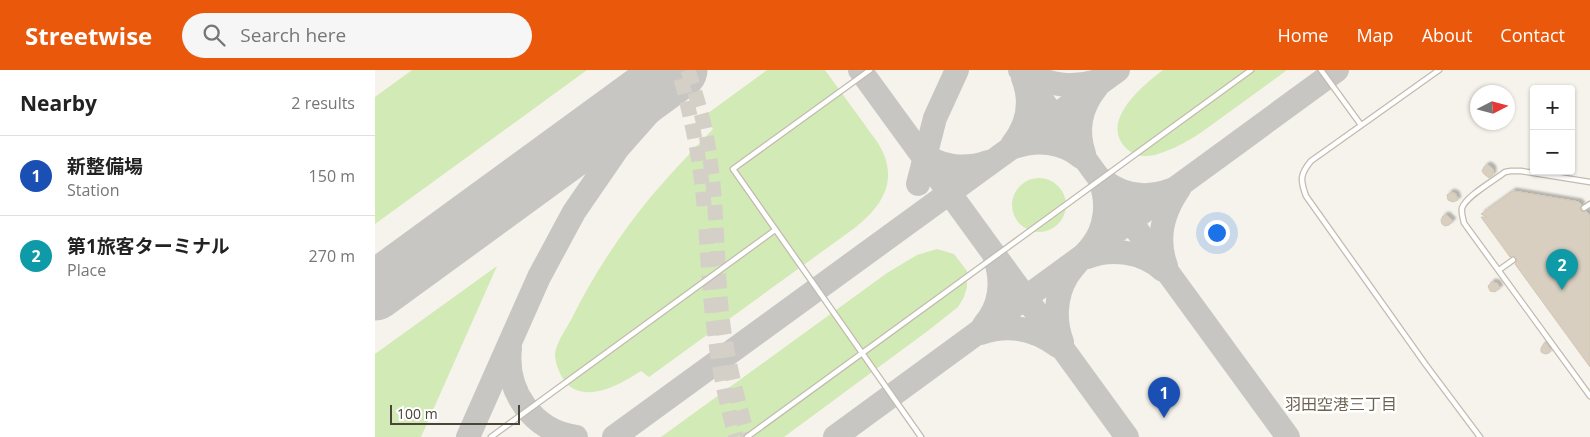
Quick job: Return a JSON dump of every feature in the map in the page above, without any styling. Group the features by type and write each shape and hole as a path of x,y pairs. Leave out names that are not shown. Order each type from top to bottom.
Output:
{"lane":[{"path":"870,70 733,169 921,437"},
{"path":"747,437 1251,70"},
{"path":"1321,70 1361,125"},
{"path":"1439,70 1311,161 1306,167 1301,180 1305,196 1480,437"},
{"path":"1590,182 1511,171 1505,172 1466,200 1462,208 1464,223 1590,396"},
{"path":"1585,208 1590,204"},
{"path":"491,437 775,230"},
{"path":"1499,270 1513,260"}],"green space":[{"path":"412,70 587,70 375,224 375,97"},
{"path":"767,70 825,70 878,143 884,155 888,178 886,189 875,209 856,227 649,377 641,371 617,385 600,391 582,392 570,387 558,369 555,359 557,345 597,273 627,227 649,199 713,129 704,116"},
{"path":"1163,70 1287,70 1211,126 1184,143 1155,155 1136,155 1127,149 1119,138 1120,116 1135,94"},
{"path":"1039,178 1049,180 1058,186 1064,195 1066,205 1064,215 1058,224 1049,230 1039,232 1029,230 1020,224 1014,215 1012,205 1014,195 1020,186 1029,180"},
{"path":"937,249 954,254 967,271 967,287 958,307 784,437 661,437 887,273 917,255"},
{"path":"497,266 421,437 375,437 375,354"}],"building":[{"path":"1487,165 1493,169 1493,175 1489,178 1482,171"},
{"path":"1513,191 1579,202 1582,205 1581,211 1586,211 1590,216 1590,367 1515,264 1517,261 1516,257 1510,257 1481,217 1487,217 1481,214"},
{"path":"1451,192 1456,194 1458,200 1453,202 1448,200 1447,195"},
{"path":"1447,215 1453,221 1445,226 1441,220 1443,216"},
{"path":"1492,282 1497,283 1500,288 1495,292 1490,291 1488,286"},
{"path":"1545,342 1551,350 1545,354 1541,352 1541,348"}],"taxiway":[{"path":"468,437 539,277 574,212 618,148 663,97 691,70"},
{"path":"860,70 1127,437"},
{"path":"918,184 935,118 957,70"},
{"path":"1020,70 1288,437"},
{"path":"1024,70 1051,83 1071,85 1100,80"},
{"path":"614,437 1118,70"},
{"path":"835,437 1337,70"},
{"path":"1012,145 1022,129 1027,113 1027,95 1023,78"},
{"path":"1084,154 1080,136 1081,119 1086,103 1096,88"},
{"path":"1014,147 1031,143 1049,143 1066,148 1081,157"},
{"path":"921,151 936,161 953,166 980,165 988,162"},
{"path":"1103,180 1127,193 1144,195 1171,190"},
{"path":"1062,342 1057,317 1058,300 1067,276 1096,240 1103,224 1105,198 1100,181"},
{"path":"1166,266 1161,236 1165,216 1179,189"},
{"path":"1087,257 1107,252 1127,253 1146,259 1163,270"},
{"path":"984,325 994,310 999,293 1000,284 995,258"},
{"path":"981,333 1002,328 1021,329 1040,335 1058,346"},
{"path":"510,348 512,379 517,393 525,406 535,418 547,427 576,437"}],"runway":[{"path":"375,291 678,70"}],"tunnel":[{"path":"688,70 707,140 715,202 719,286 725,340 731,372 748,437"},
{"path":"681,79 701,174 704,206"},
{"path":"706,229 709,282 718,359 736,437"}],"place":[{"name":"第1旅客ターミナル","path":"1562,290"},
{"name":"新整備場","path":"1164,418"}],"district":[{"name":"羽田空港三丁目","path":"1341,404"}]}
